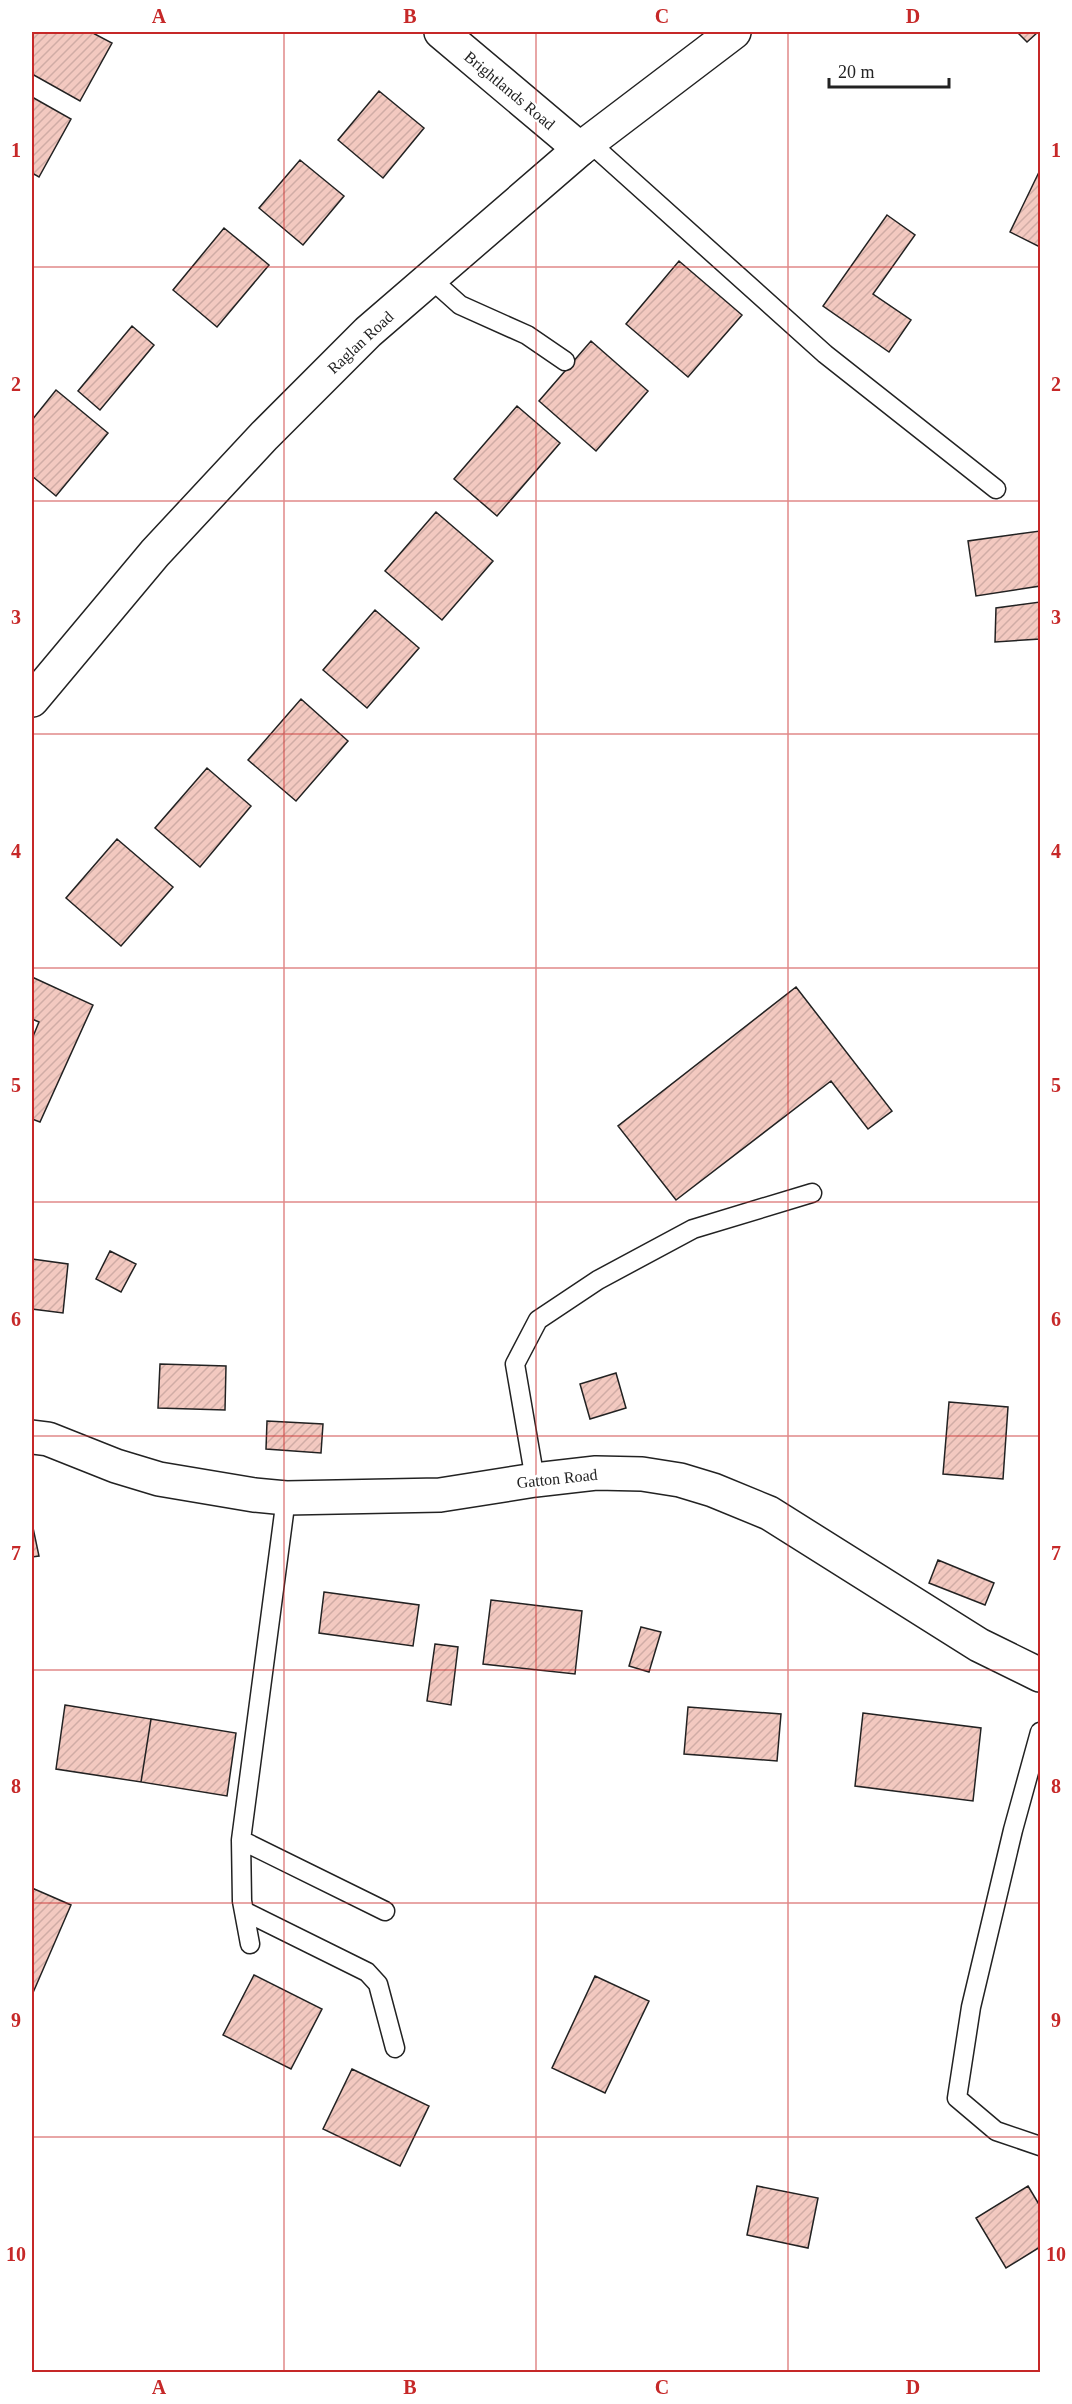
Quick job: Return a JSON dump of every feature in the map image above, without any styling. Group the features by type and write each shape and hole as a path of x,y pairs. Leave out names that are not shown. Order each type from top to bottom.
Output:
{"street":[{"name":"Brightlands Road","path":"441,32 585,145"},
{"name":"Raglan Road","path":"32,700 155,553 264,436 368,332 585,145 734,32"},
{"name":"Gatton Road","path":"32,1437 48,1440 116,1466 159,1479 286,1498 440,1495 596,1473 642,1474 680,1480 713,1490 769,1513 979,1645 1041,1675"}],"lane":[{"path":"585,145 825,354 996,489"},
{"path":"431,279 460,305 527,335 565,361"},
{"path":"535,1480 515,1364 538,1320 598,1280 693,1229 812,1193"},
{"path":"250,1944 242,1901 241,1840 286,1498"},
{"path":"1041,1732 1013,1830 971,2007 957,2098 996,2131 1041,2146"},
{"path":"241,1840 385,1911"},
{"path":"244,1911 367,1972 378,1983 395,2049"}],"building":[{"path":"32,32 91,32 112,43 80,101 32,74"},
{"path":"1017,32 1038,32 1027,42"},
{"path":"379,91 424,128 383,178 338,140"},
{"path":"32,97 71,119 39,177 32,173"},
{"path":"300,160 344,196 303,245 259,208"},
{"path":"1040,170 1040,247 1010,232"},
{"path":"887,215 915,235 873,294 911,320 889,352 823,306"},
{"path":"224,228 269,265 217,327 173,290"},
{"path":"679,261 742,315 688,377 626,324"},
{"path":"132,326 154,345 100,410 78,391"},
{"path":"591,341 648,391 596,451 539,401"},
{"path":"56,390 108,433 56,496 32,476 32,420"},
{"path":"517,406 560,443 497,516 454,479"},
{"path":"436,512 493,561 442,620 385,571"},
{"path":"1040,531 1040,586 976,596 968,541"},
{"path":"1040,602 1040,639 995,642 996,608"},
{"path":"375,610 419,648 367,708 323,670"},
{"path":"301,699 348,741 296,801 248,760"},
{"path":"207,768 251,806 200,867 155,828"},
{"path":"117,839 173,887 121,946 66,898"},
{"path":"32,977 93,1005 40,1122 32,1119 32,1039 39,1022 32,1019"},
{"path":"796,987 892,1111 868,1129 831,1081 676,1200 618,1126"},
{"path":"110,1251 136,1264 121,1292 96,1279"},
{"path":"32,1259 68,1264 63,1313 32,1309"},
{"path":"160,1364 226,1366 225,1410 158,1408"},
{"path":"616,1373 626,1408 590,1419 580,1384"},
{"path":"949,1402 1008,1407 1003,1479 943,1474"},
{"path":"267,1421 323,1424 321,1453 266,1449"},
{"path":"32,1523 39,1556 32,1557"},
{"path":"938,1560 994,1583 985,1605 929,1583"},
{"path":"324,1592 419,1605 413,1646 319,1633"},
{"path":"491,1600 582,1611 575,1674 483,1664"},
{"path":"641,1627 661,1632 649,1672 629,1666"},
{"path":"435,1644 458,1647 451,1705 427,1701"},
{"path":"65,1705 151,1719 141,1782 56,1769"},
{"path":"688,1707 781,1714 777,1761 684,1754"},
{"path":"863,1713 981,1728 973,1801 855,1786"},
{"path":"151,1719 236,1733 227,1796 141,1782"},
{"path":"32,1888 71,1905 32,1995"},
{"path":"254,1975 322,2009 291,2069 223,2035"},
{"path":"595,1976 649,2001 605,2093 552,2068"},
{"path":"352,2069 429,2106 400,2166 323,2129"},
{"path":"757,2186 818,2198 808,2248 747,2235"},
{"path":"1028,2186 1040,2206 1040,2247 1006,2268 976,2218"}]}
